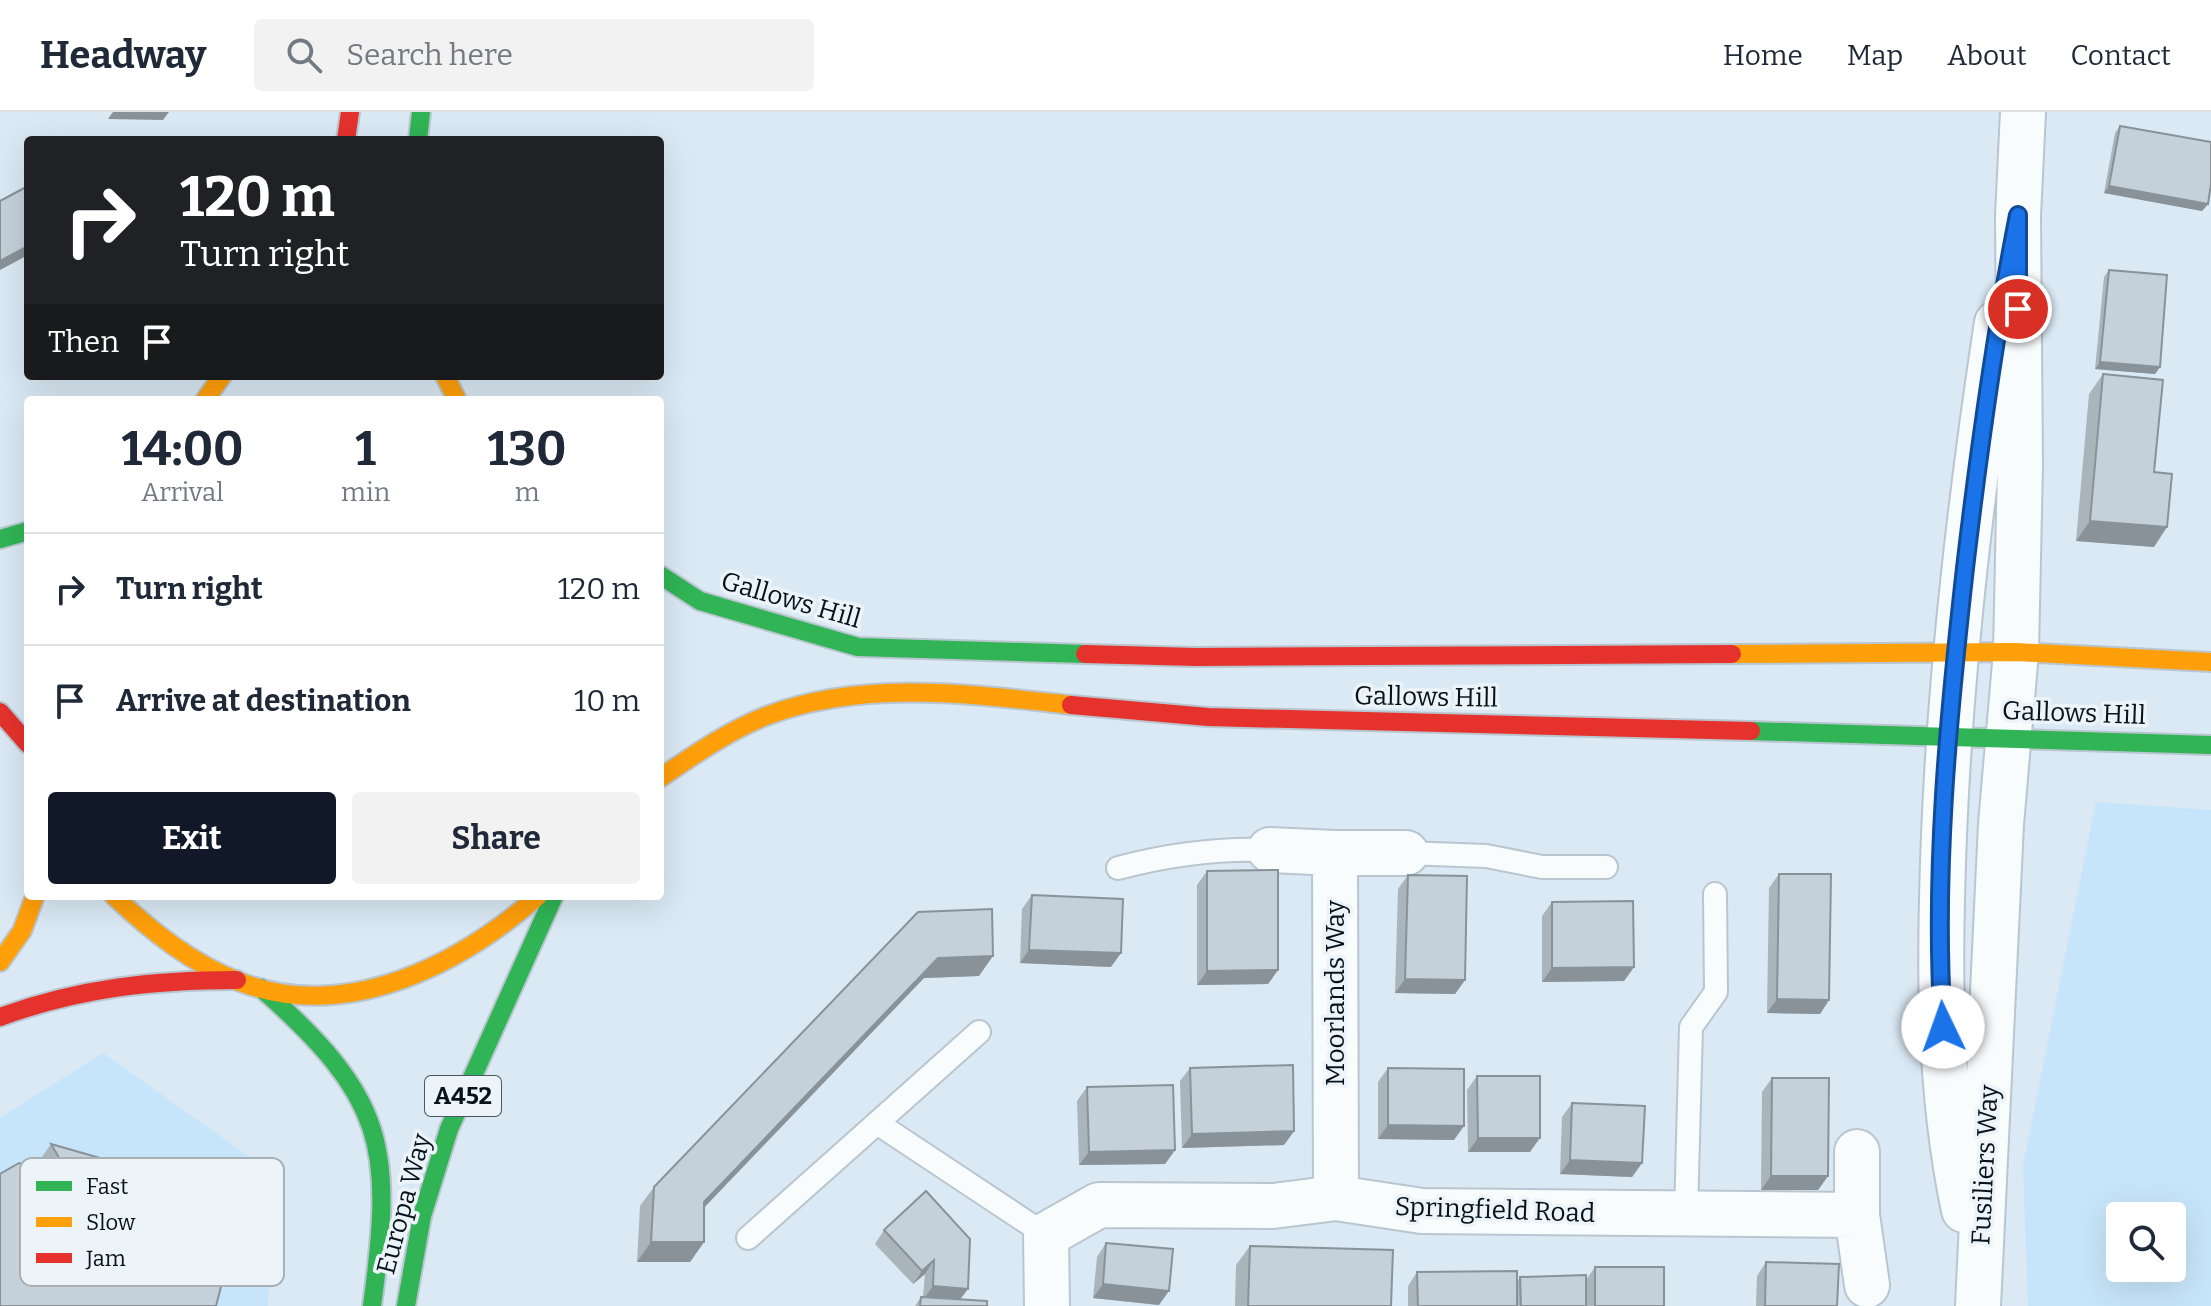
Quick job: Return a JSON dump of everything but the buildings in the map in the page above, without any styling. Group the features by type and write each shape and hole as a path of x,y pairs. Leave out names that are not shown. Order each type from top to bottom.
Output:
{"main road":[{"path":"347,136 350,112"},
{"path":"418,136 421,112"},
{"path":"0,539 24,532"},
{"name":"Gallows Hill","path":"664,578 700,601 858,647 1196,657 2016,652 2211,662"},
{"name":"Gallows Hill","path":"664,775 741,727 778,709 842,697 946,694 1183,716 1948,734 2211,745"},
{"path":"0,712 24,739"},
{"path":"0,962 11,951 26,924 34,900"},
{"path":"119,900 185,953 237,980 261,988 321,994 357,991 425,975 479,945 533,900"},
{"name":"Europa Way","path":"406,1306 423,1213 442,1152 552,900"},
{"path":"0,1017 51,997 107,984 237,980"},
{"name":"Europa Way","path":"261,988 338,1060 365,1102 379,1138 383,1176 379,1264 372,1306"}],"street":[{"path":"1979,1293 1956,1164 1941,1003 1939,938 1948,734 1956,652 1977,454 2018,215 2023,112"},
{"name":"Fusiliers Way","path":"1979,1293 2008,737 2016,652 2020,465 2018,215"},
{"path":"1270,850 1406,853"},
{"name":"Moorlands Way","path":"1335,853 1336,1198"},
{"path":"1857,1152 1857,1215 1867,1285"},
{"name":"Springfield Road","path":"1046,1235 1099,1205 1273,1206 1336,1198 1422,1211 1857,1215"},
{"path":"1046,1235 1047,1306"}],"lane":[{"path":"1118,868 1165,855 1219,848 1270,850"},
{"path":"1406,853 1486,856 1542,867 1606,867"},
{"path":"1686,1214 1691,1027 1716,992 1715,894"},
{"path":"748,1238 979,1032"},
{"path":"877,1123 1046,1235"}],"shaded area":[{"path":"2096,802 2211,810 2211,1306 2028,1306 2023,1166"},
{"path":"103,1053 251,1158 20,1158 20,1286 269,1286 268,1306 0,1306 0,1118"}],"traffic: fast":[{"path":"418,136 421,112"},
{"path":"0,539 24,532"},
{"path":"664,578 700,601 858,647 1085,654"},
{"path":"1751,731 2211,745"},
{"path":"406,1306 422,1216 449,1129 552,900"},
{"path":"261,988 334,1061 356,1094 371,1128 379,1163 381,1203 372,1306"}],"traffic: slow":[{"path":"208,396 219,380"},
{"path":"447,380 455,396"},
{"path":"1732,654 2016,652 2211,662"},
{"path":"664,775 752,722 803,704 841,697 917,692 1071,705"},
{"path":"0,962 22,931 34,900"},
{"path":"118,900 173,945 222,975 280,993 321,996 360,991 400,980 437,964 473,944 533,900"}],"traffic: jam":[{"path":"347,136 350,112"},
{"path":"1085,654 1196,657 1732,654"},
{"path":"1071,705 1208,717 1751,731"},
{"path":"0,712 24,739"},
{"path":"0,1017 59,999 117,988 237,980"}],"route":[{"path":"1943,1027 1939,938 1953,679 1977,454 1999,310 2018,215 2018,309"}]}
